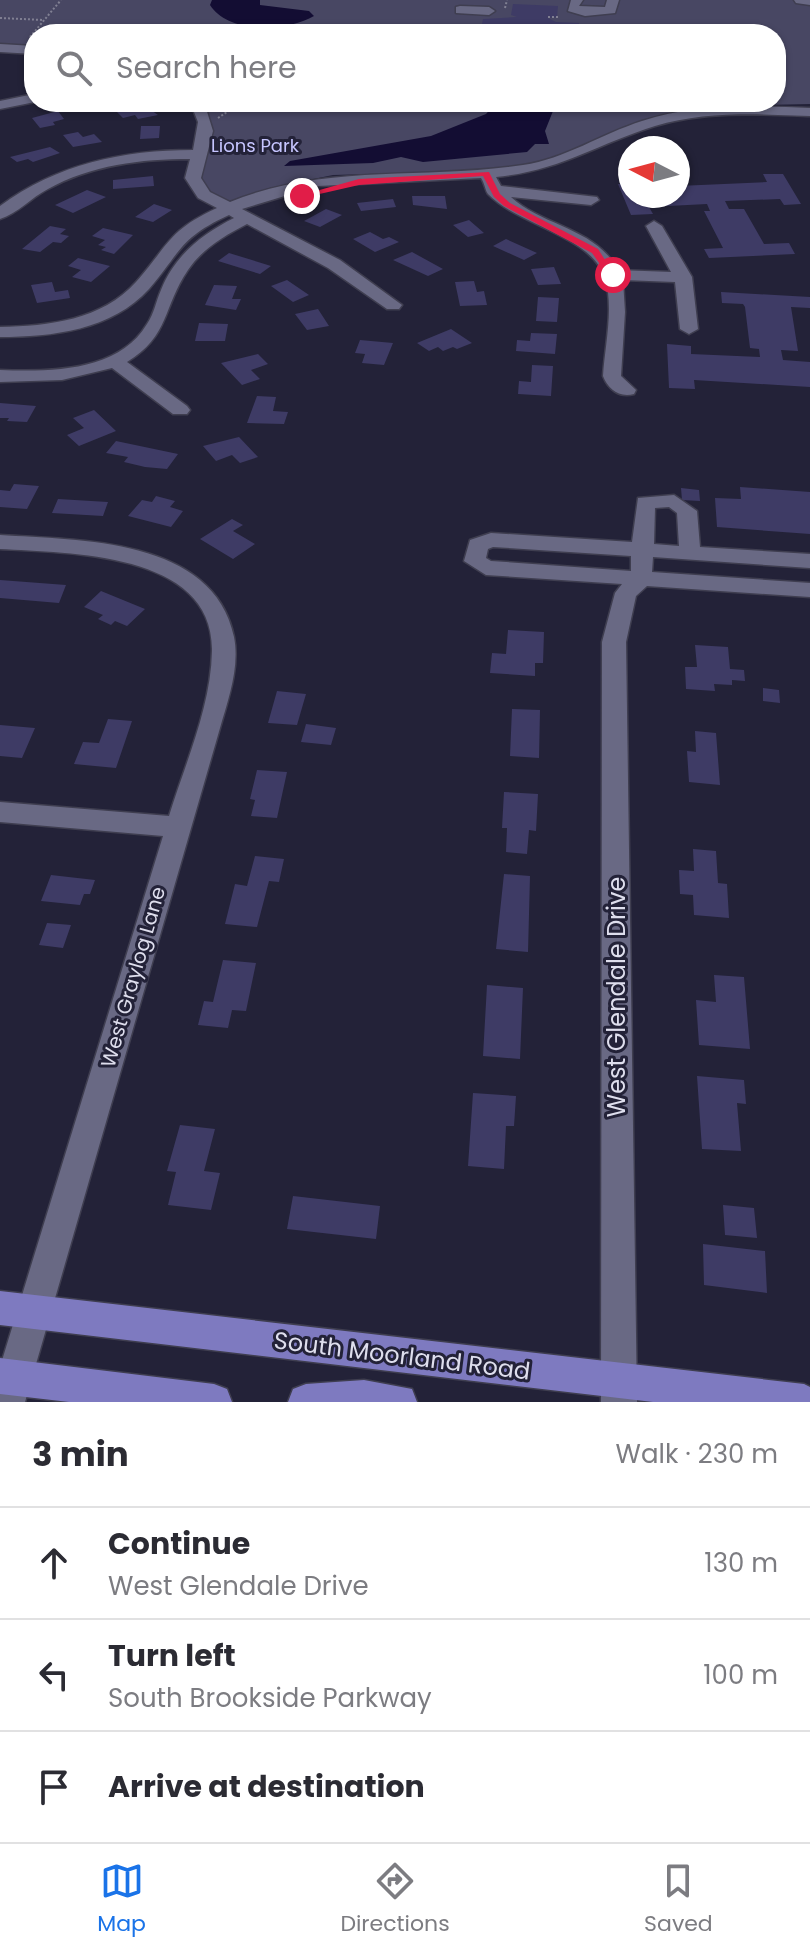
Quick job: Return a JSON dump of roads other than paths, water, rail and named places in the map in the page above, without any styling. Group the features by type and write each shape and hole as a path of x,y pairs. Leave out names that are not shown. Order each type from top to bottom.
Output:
{"main road":[{"name":"South Moorland Road","path":"16,1310 614,1395 804,1402"},
{"path":"6,1385 214,1402"},
{"path":"306,1402 364,1398 399,1402"}],"street":[{"path":"577,0 571,4 572,8 599,13 611,10 613,0"},
{"path":"800,0 810,1"},
{"path":"460,10 489,11"},
{"path":"0,48 24,50"},
{"path":"0,105 24,100"},
{"path":"786,111 810,112"},
{"path":"202,112 208,124 194,166 194,183 204,195 226,210 334,264 393,305"},
{"path":"490,182 546,166 642,126 679,115 717,112"},
{"path":"0,214 26,191 91,166 147,155 199,155"},
{"path":"0,376 69,373 113,360 136,348 154,328 175,278 199,245 245,218 327,189 426,175"},
{"path":"0,332 54,329 113,309 144,284 157,261 182,235 226,210 276,190 319,180 426,175 490,182 520,190 591,200"},
{"path":"490,182 521,214 595,251 613,275 612,376 615,383 627,390"},
{"path":"654,226 683,277 689,329"},
{"path":"613,275 683,277"},
{"path":"113,360 180,410"},
{"name":"West Glendale Drive","path":"614,1395 614,642 643,550 645,502 654,499 674,501 687,511 690,553"},
{"path":"810,561 491,540 478,545 475,561 486,568 633,586 810,590"},
{"name":"West Graylog Lane","path":"0,542 123,553 172,570 205,598 220,623 223,664 208,728 177,827 16,1310 6,1385"},
{"path":"0,812 177,827"}],"park label":[{"name":"Lions Park","path":"255,146"}]}
